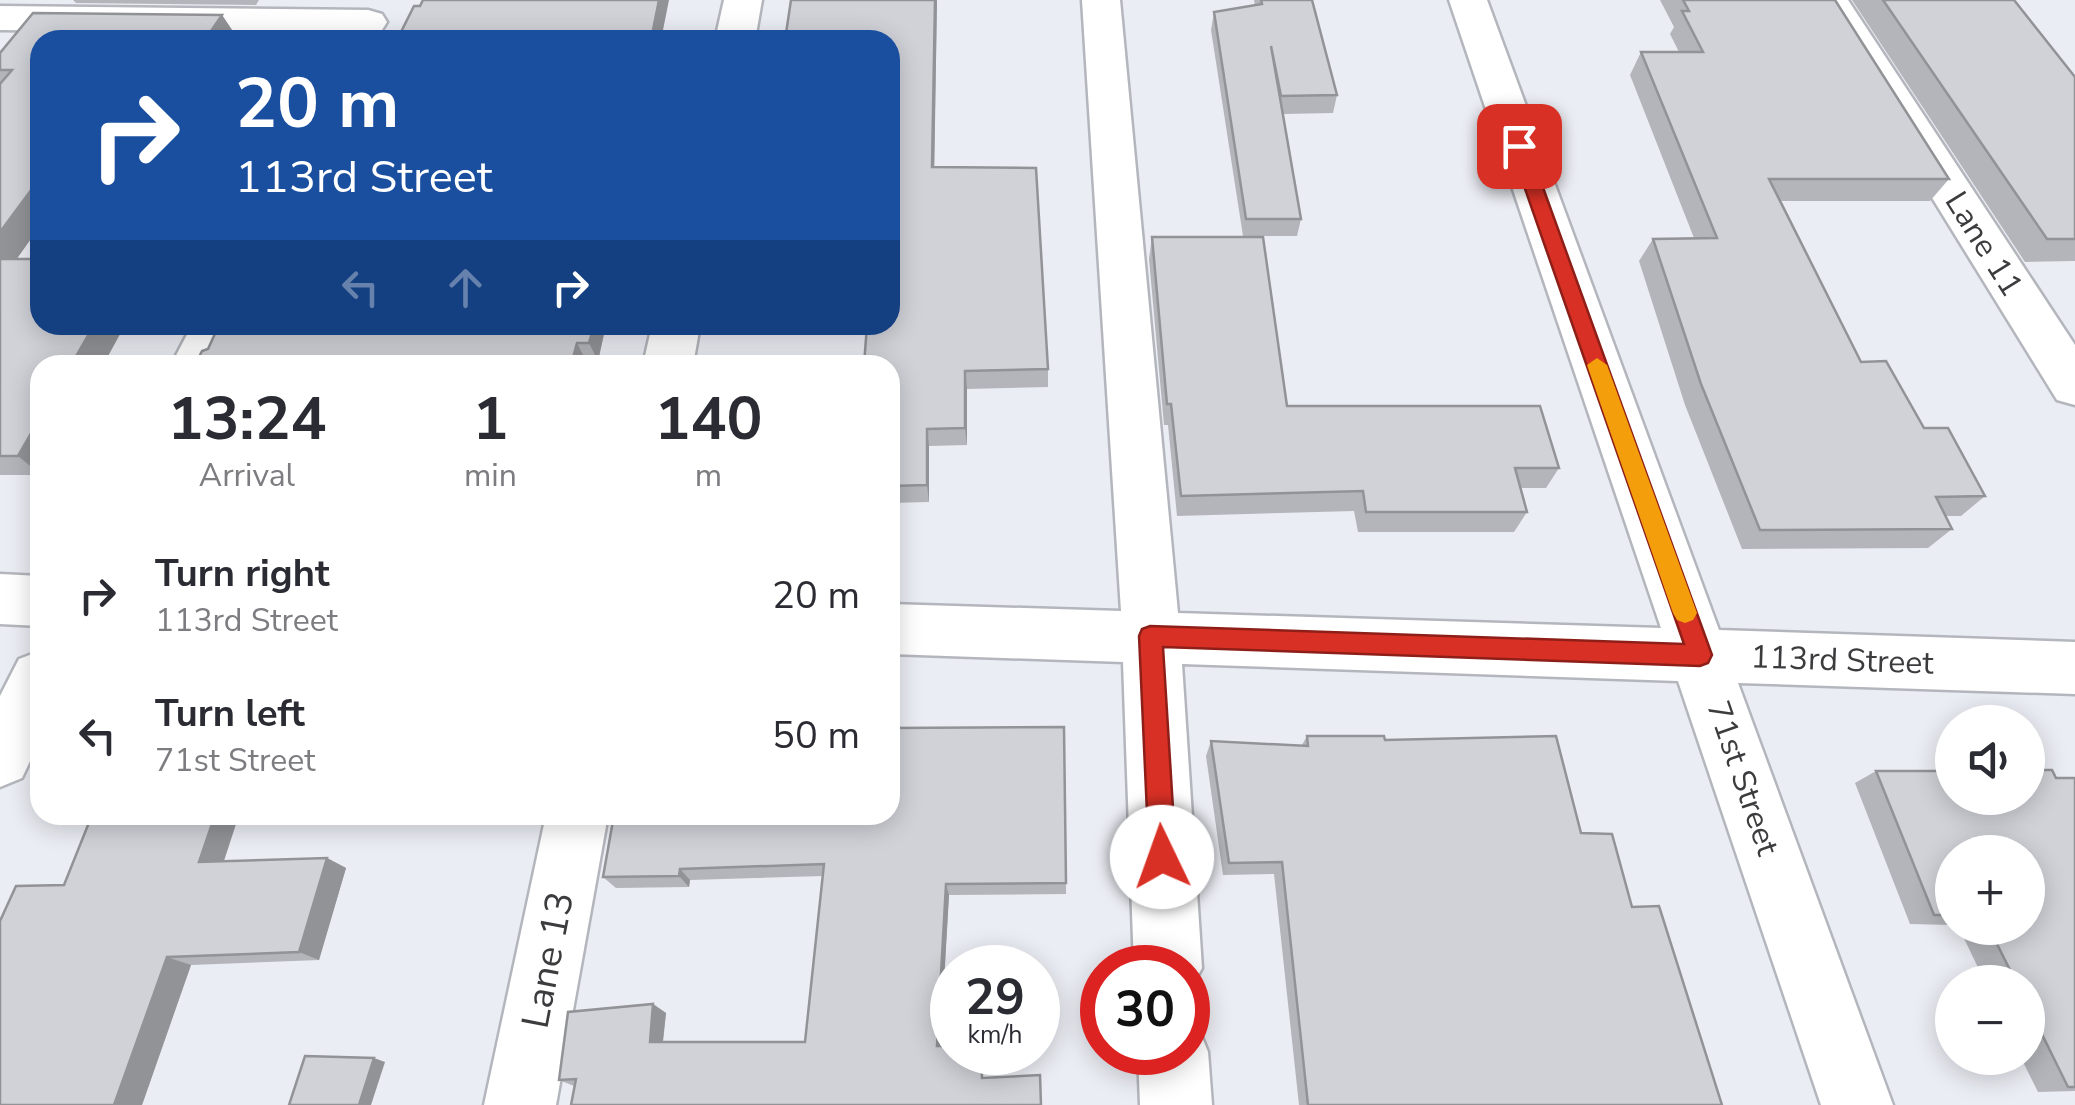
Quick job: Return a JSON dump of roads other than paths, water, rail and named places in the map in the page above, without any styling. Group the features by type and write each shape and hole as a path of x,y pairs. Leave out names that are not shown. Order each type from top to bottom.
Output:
{"street":[{"path":"737,30 744,0"},
{"path":"1100,0 1150,636 1167,945"},
{"name":"71st Street","path":"1468,0 1857,1105"},
{"name":"Lane 11","path":"1829,0 2075,386"},
{"path":"2,21 368,21"},
{"path":"0,599 30,600"},
{"name":"113rd Street","path":"900,629 2075,668"},
{"path":"0,758 30,698"},
{"name":"Lane 13","path":"520,1105 575,825"},
{"path":"1174,1075 1176,1105"}]}
